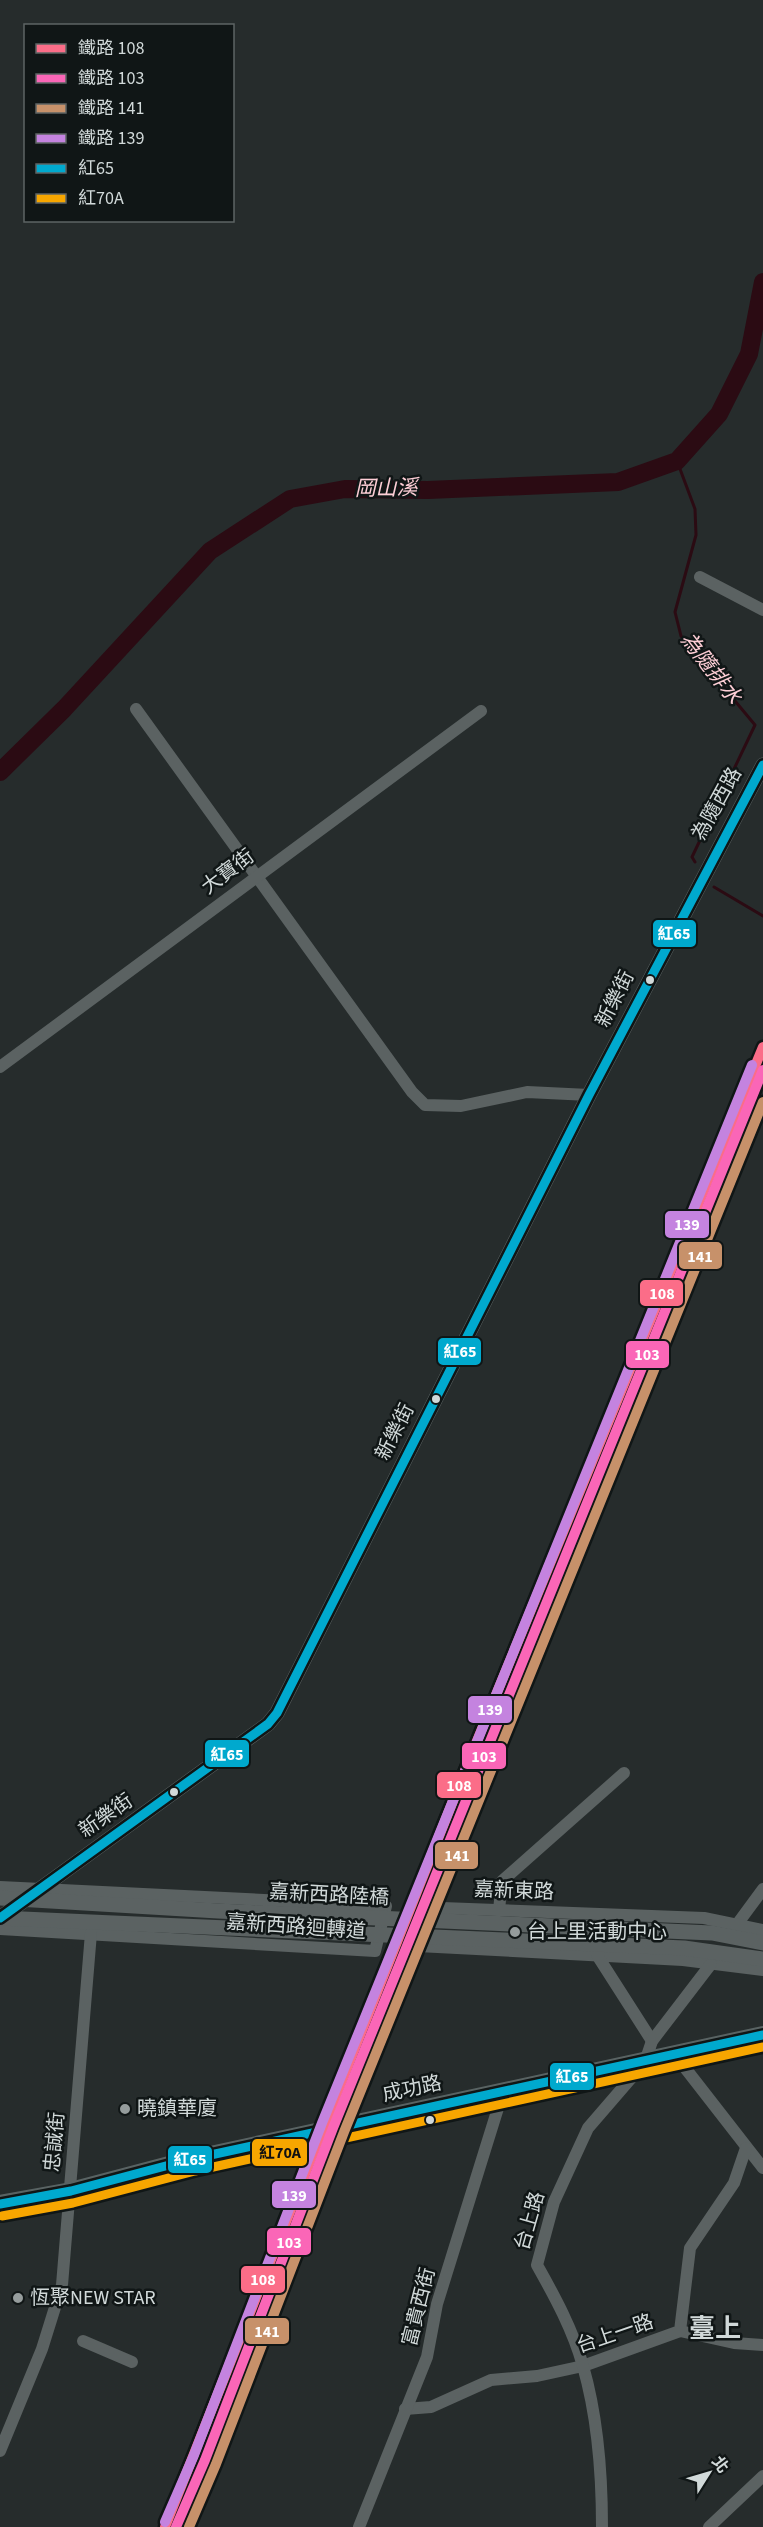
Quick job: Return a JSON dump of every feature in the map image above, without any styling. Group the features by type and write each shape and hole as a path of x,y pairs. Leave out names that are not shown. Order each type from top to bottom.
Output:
{"main road":[{"name":"成功路","path":"0,2204 70,2192 192,2158 763,2035"}],"street":[{"path":"700,577 763,610"},
{"path":"136,709 412,1092 425,1105 461,1106 527,1092 589,1095"},
{"name":"大寶街","path":"0,1067 480,711"},
{"name":"為隨西路","path":"708,864 763,765"},
{"name":"新樂街","path":"0,1918 193,1780 268,1724 277,1713 708,864"},
{"path":"499,1910 502,1881 624,1773"},
{"path":"0,1887 39,1889"},
{"path":"738,1923 763,1888"},
{"name":"嘉新西路迴轉道","path":"0,1929 375,1951 386,1906 39,1889"},
{"name":"嘉新西路陸橋","path":"0,1898 218,1911 712,1933 763,1942"},
{"name":"嘉新東路","path":"763,1930 738,1923 704,1918 442,1908 426,1912 418,1946 597,1955 763,1970"},
{"path":"598,1914 597,1955 652,2041"},
{"name":"嘉新西路陸橋","path":"0,1918 684,1948 763,1959"},
{"name":"忠誠街","path":"0,2451 42,2349 62,2285 91,1933"},
{"name":"台上路","path":"602,2527 601,2461 583,2366 559,2305 537,2265 554,2202 588,2128 645,2062 652,2041 711,1964"},
{"path":"675,2055 763,2168"},
{"name":"富貴西街","path":"359,2527 427,2357 437,2304 503,2092"},
{"name":"台上一路","path":"405,2409 430,2408 491,2380 537,2376 583,2366 680,2331 690,2248 734,2183 746,2148"},
{"path":"680,2331 734,2343 763,2345"},
{"path":"82,2341 132,2362"},
{"path":"709,2527 763,2476"}],"waterway":[{"name":"岡山溪","path":"0,772 64,709 210,551 290,499 345,489 428,490 618,482 677,461 719,414 749,354 763,282"},
{"name":"為隨排水","path":"677,461 695,509 696,535 675,612 681,636 755,725 692,857 695,862"},
{"name":"為隨排水","path":"714,887 763,916"}],"rail line":[{"name":"108","path":"165,2527 472,1753 763,1047"},
{"name":"139","path":"165,2522 194,2455 322,2123 752,1065"},
{"name":"103","path":"176,2527 205,2460 333,2128 763,1070"},
{"name":"141","path":"189,2527 216,2464 344,2132 763,1102"}],"transit line":[{"name":"紅65","path":"0,1918 268,1724 277,1713 589,1095 763,765"},
{"name":"紅65","path":"0,2204 71,2191 192,2159 763,2035"},
{"name":"紅70A","path":"2,2216 73,2203 195,2171 763,2047"}],"place":[{"name":"台上里活動中心","path":"515,1932"},
{"name":"曉鎮華廈","path":"125,2109"},
{"name":"恆聚NEW STAR","path":"18,2298"}],"district":[{"name":"臺上","path":"715,2328"}]}
